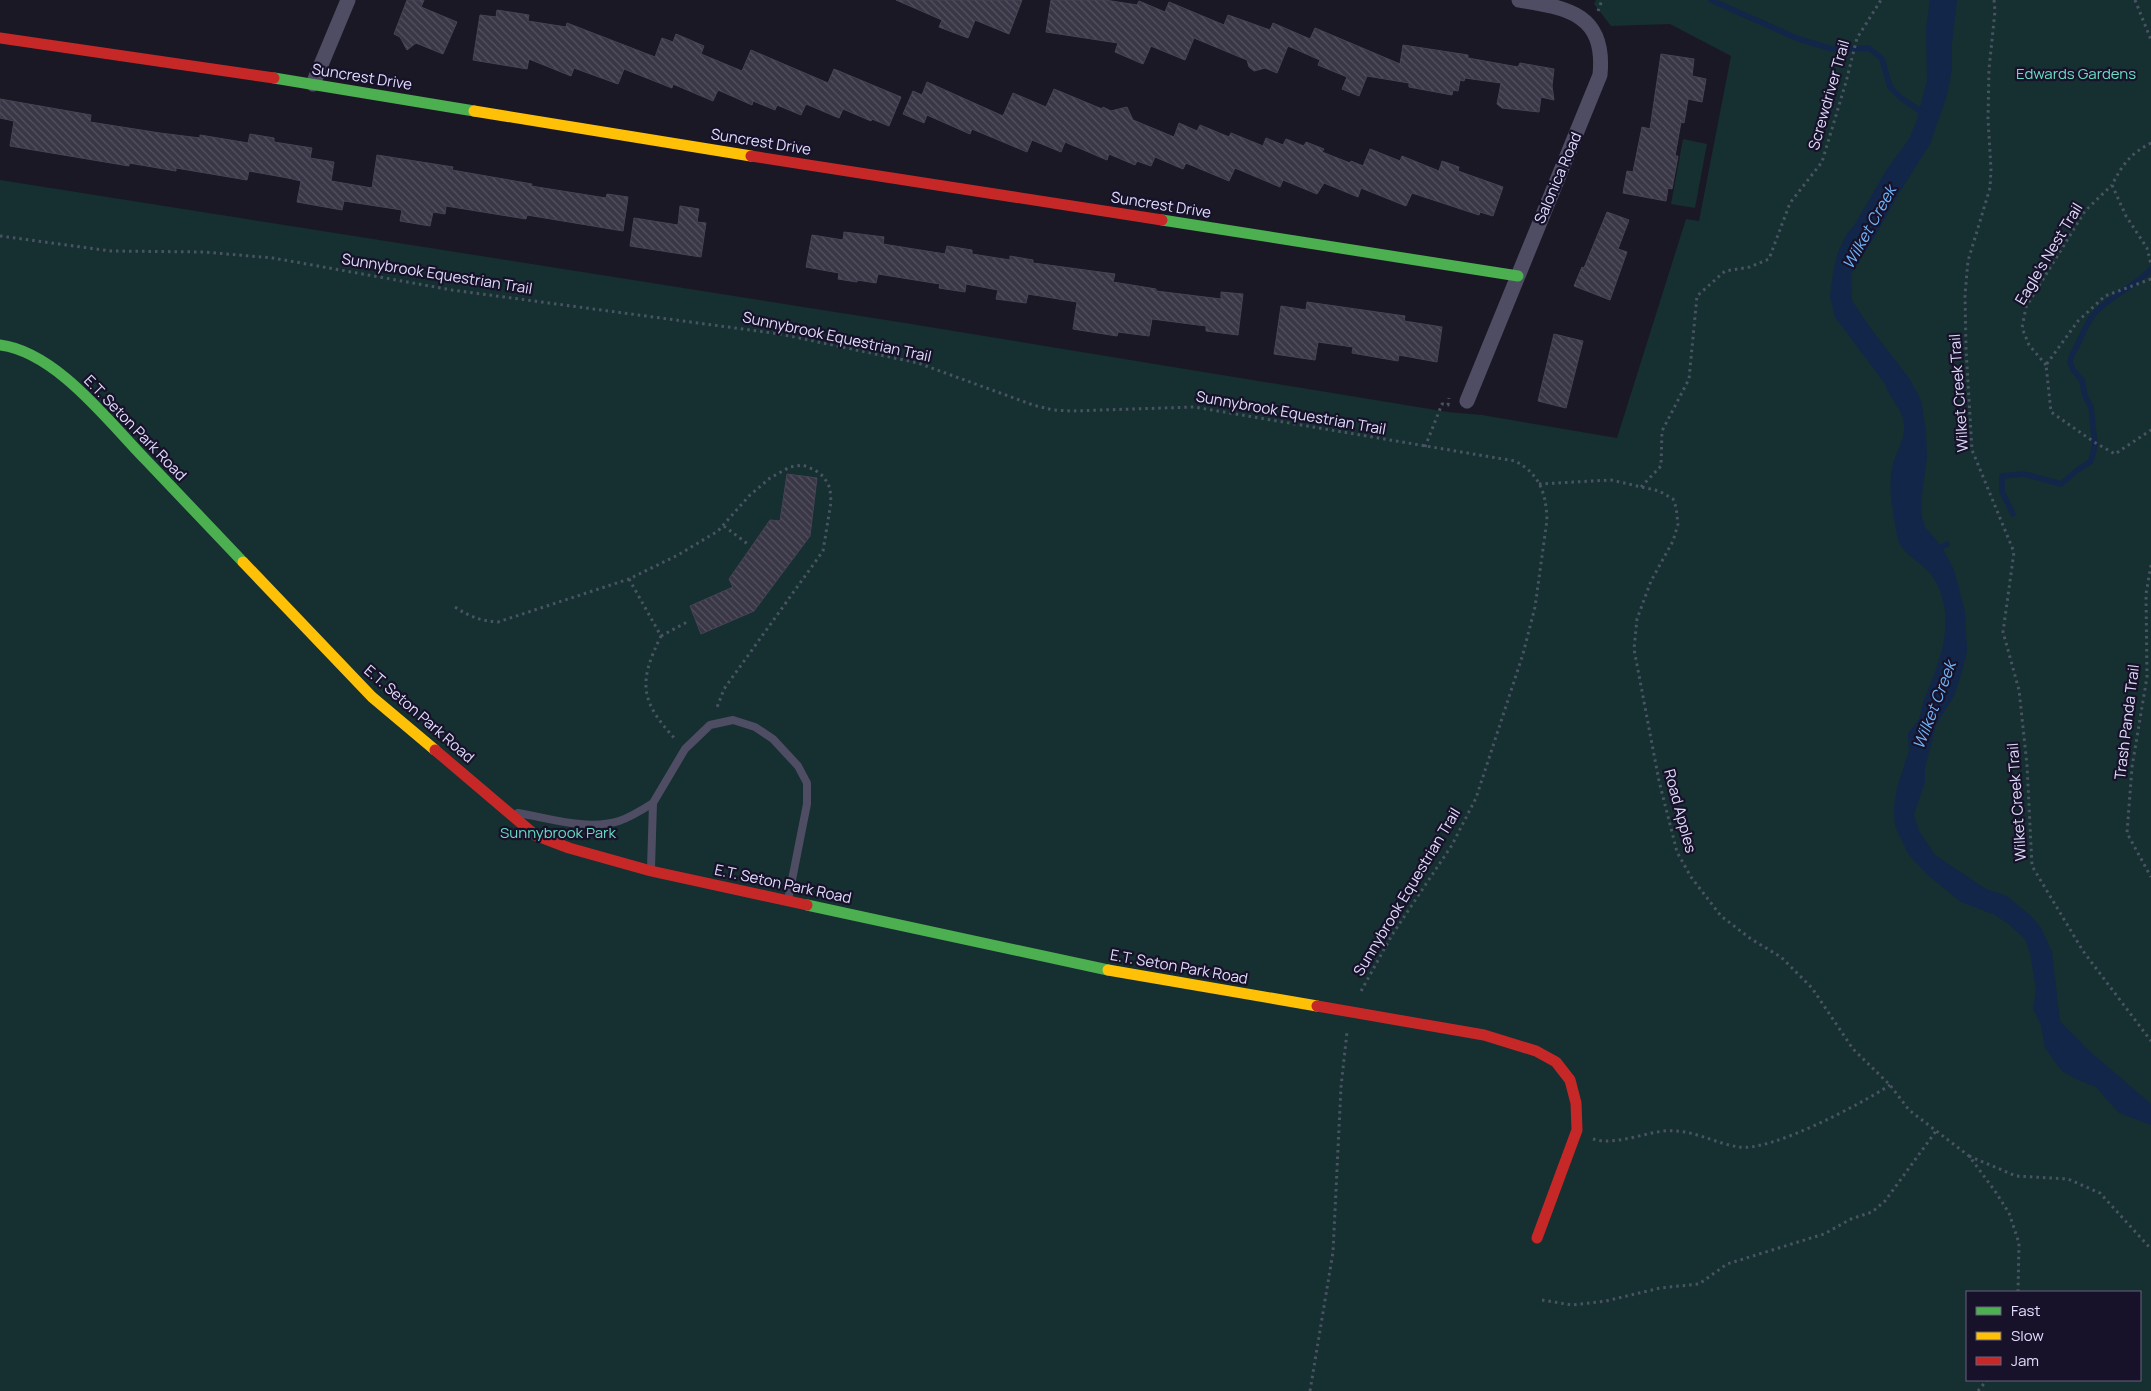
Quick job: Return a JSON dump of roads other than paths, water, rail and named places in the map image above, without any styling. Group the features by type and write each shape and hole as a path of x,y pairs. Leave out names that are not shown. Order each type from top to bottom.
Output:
{"street":[{"path":"313,84 348,0"},
{"name":"Salonica Road","path":"1466,401 1600,75 1602,57 1598,38 1590,27 1576,14 1558,7 1519,0"},
{"name":"Suncrest Drive","path":"0,38 313,84 657,141 1518,276"},
{"name":"E.T. Seton Park Road","path":"0,345 18,348 34,355 76,387 372,697 535,834 569,848 651,871 1074,964 1484,1036 1536,1050 1556,1062 1570,1080 1576,1103 1576,1134 1537,1238"}],"lane":[{"path":"508,811 577,824 597,825 617,822 636,814 653,803 685,749 710,724 733,720 755,727 773,738 798,766 807,783 807,804 788,900"},
{"path":"651,871 653,803"}],"water":[{"name":"Wilket Creek","path":"1930,0 1957,0 1952,43 1952,69 1947,95 1930,144 1851,274 1852,301 1909,378 1921,400 1926,431 1927,457 1921,501 1922,517 1925,527 1942,547 1954,570 1965,612 1967,651 1963,668 1954,696 1936,725 1925,768 1925,782 1914,815 1919,831 1935,855 1986,889 2007,896 2032,917 2041,928 2052,952 2060,1021 2086,1048 2151,1104 2151,1125 2119,1113 2096,1087 2062,1071 2045,1048 2041,1025 2033,1009 2036,990 2030,952 2025,939 2010,925 1995,915 1961,902 1930,877 1909,855 1895,826 1894,807 1897,788 1909,751 1908,734 1919,719 1941,655 1946,626 1945,611 1942,597 1933,576 1905,551 1897,534 1891,498 1891,479 1892,467 1903,435 1903,419 1885,384 1835,317 1830,296 1837,255 1846,235 1855,224 1887,169 1909,139 1916,123 1927,80 1926,28"}],"waterway":[{"path":"1711,0 1796,38 1832,49 1869,48 1882,59 1890,87 1901,98 1925,114"},
{"path":"2013,514 2002,492 2002,476 2024,474 2061,484 2091,461 2095,445 2091,407 2085,396 2082,380 2073,370 2070,362 2072,355 2088,322 2097,311 2151,269"},
{"path":"1936,550 1947,544"}],"park label":[{"name":"Edwards Gardens","path":"2076,74"},
{"name":"Sunnybrook Park","path":"558,833"}]}
